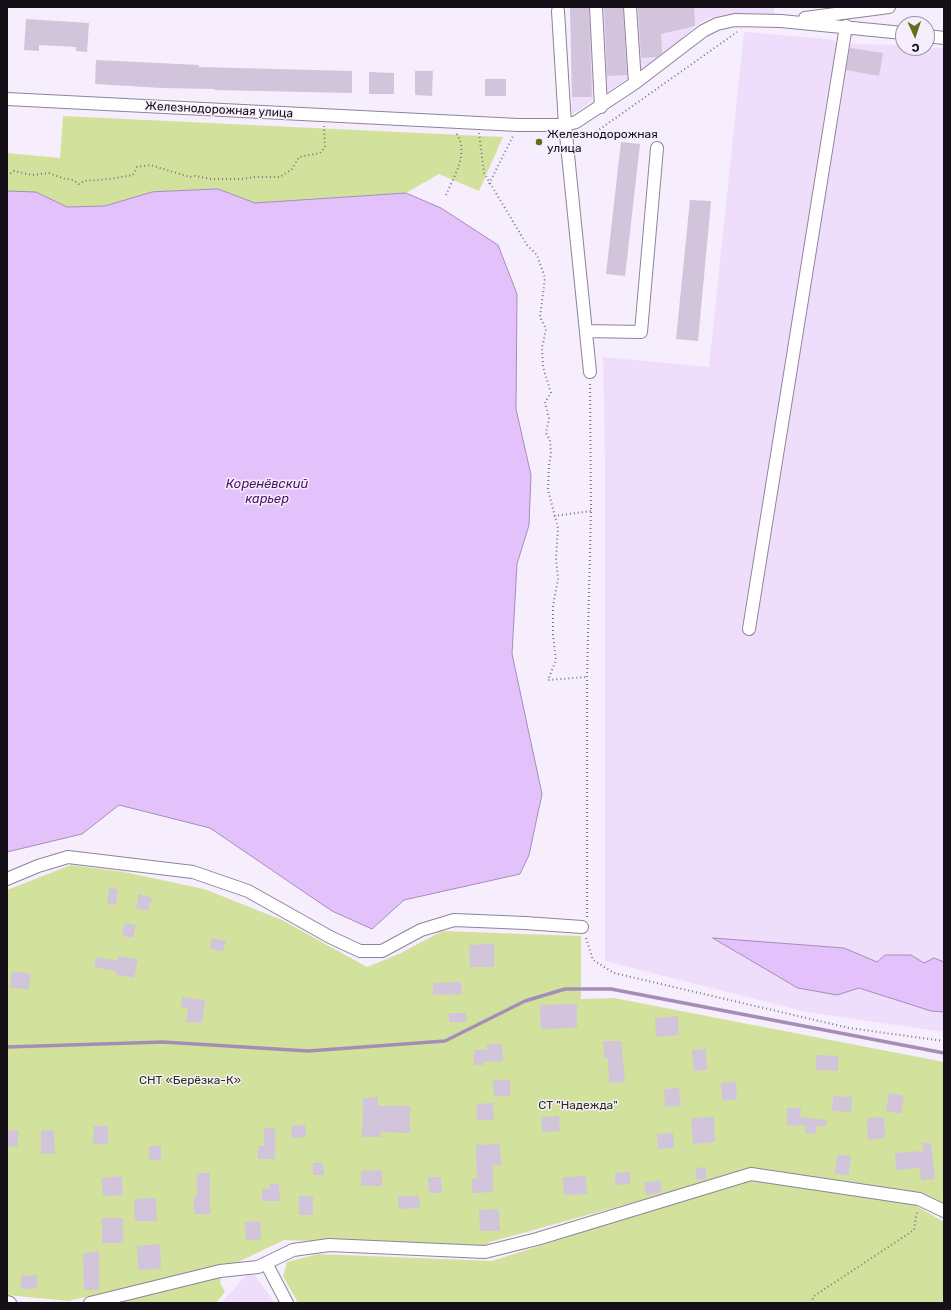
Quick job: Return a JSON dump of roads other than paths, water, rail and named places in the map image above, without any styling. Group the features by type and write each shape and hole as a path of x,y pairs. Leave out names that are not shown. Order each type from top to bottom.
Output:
{"street":[{"path":"596,7 600,107"},
{"path":"630,7 635,83"},
{"path":"781,21 890,7"},
{"path":"558,11 566,138 590,372"},
{"name":"Железнодорожная улица","path":"7,100 524,125 565,125 576,122 600,107 635,83 703,31 717,24 735,20 781,21 846,26 895,32"},
{"path":"749,629 846,26"},
{"path":"586,331 641,332 657,148"},
{"path":"7,879 38,866 68,857 193,872 248,891 330,937 360,951 382,951 421,930 454,920 582,927"},
{"path":"90,1303 220,1271 258,1267 293,1250 329,1245 485,1252 537,1239 751,1174 919,1199 944,1211"},
{"path":"266,1263 287,1303"}],"water":[{"name":"Коренёвский карьер","path":"218,189 255,203 406,193 441,208 498,245 517,294 516,409 531,475 529,525 517,564 512,654 542,794 529,855 520,874 404,900 372,929 332,911 210,828 119,805 82,834 7,852 7,191 36,192 67,207 105,206 152,192"},
{"path":"713,938 844,948 877,962 885,955 911,955 924,963 934,958 944,962 944,1012 931,1011 859,988 837,995 798,988"}],"waterway":[{"path":"7,1047 163,1042 308,1051 445,1041 525,1001 565,989 611,989 944,1053"}],"place":[{"name":"Железнодорожная улица","path":"539,142"}],"park label":[{"name":"СНТ «Берёзка-К»","path":"190,1081"},
{"name":"СТ \"Надежда\"","path":"578,1106"}]}
